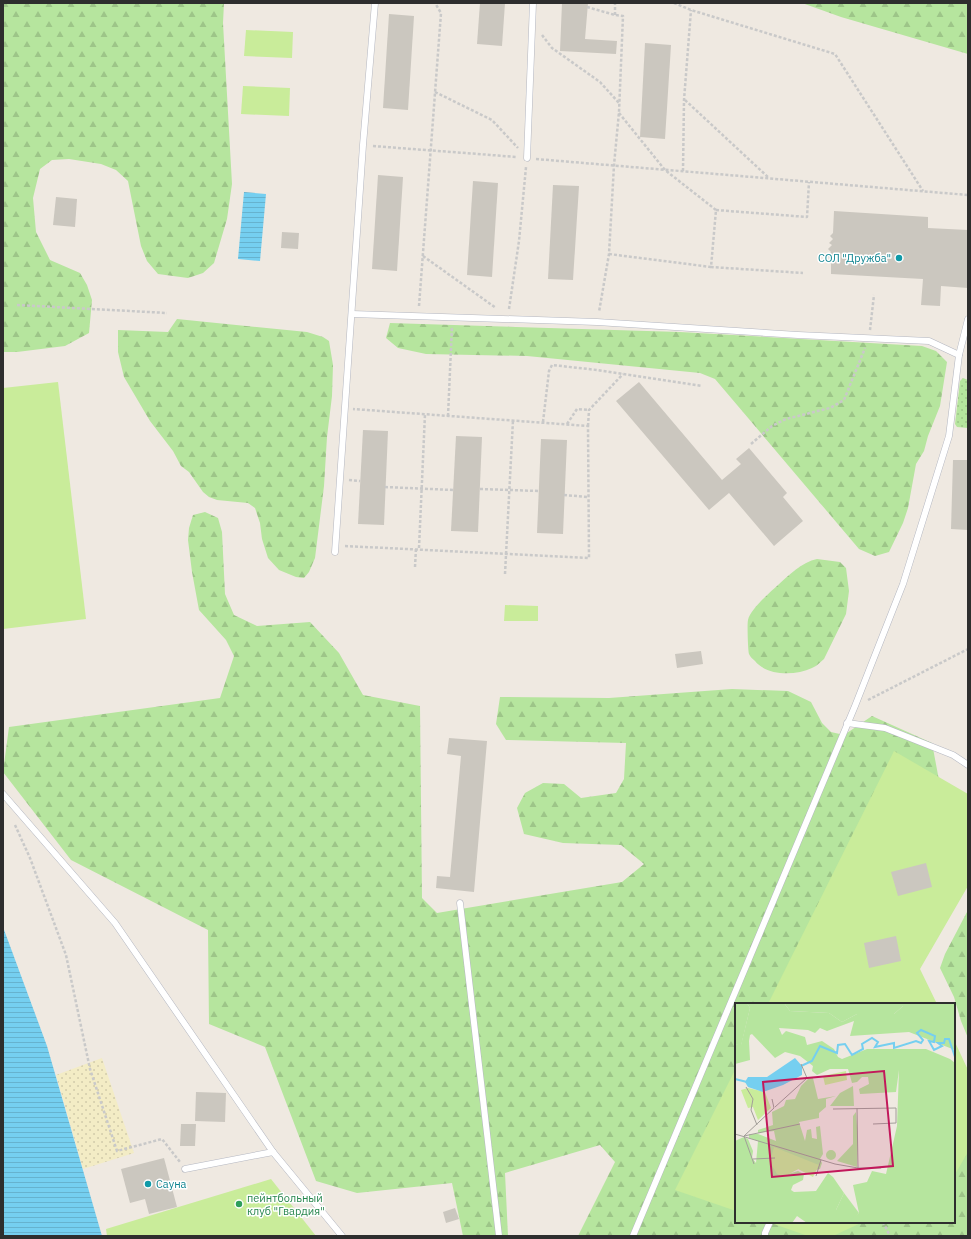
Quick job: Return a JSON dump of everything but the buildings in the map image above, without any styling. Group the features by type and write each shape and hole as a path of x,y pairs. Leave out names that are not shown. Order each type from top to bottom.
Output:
{"lane":[{"path":"335,549 363,145 375,3"},
{"path":"527,158 533,3"},
{"path":"352,314 597,322 798,335 929,341 959,355"},
{"path":"633,1236 848,723 903,584 949,436 959,355 968,319"},
{"path":"848,723 885,728 953,755 968,765"},
{"path":"3,794 115,923 273,1152 342,1236"},
{"path":"460,903 499,1236"},
{"path":"185,1169 273,1152"},
{"path":"766,1236 765,1233 770,1223"}],"path":[{"path":"418,316 441,13 435,3"},
{"path":"615,3 615,15"},
{"path":"674,3 691,10 835,54 923,191"},
{"path":"588,7 623,16 619,112 614,165 609,254 597,322"},
{"path":"683,171 684,100 691,10"},
{"path":"532,22 552,48 600,82 619,104"},
{"path":"423,256 507,318 519,241 527,158 492,120 435,92"},
{"path":"684,100 769,178"},
{"path":"619,112 665,170 716,210 807,216 809,182"},
{"path":"363,145 968,195"},
{"path":"711,267 716,210"},
{"path":"609,254 711,267 803,273"},
{"path":"751,444 772,426 786,419 830,408 844,400 869,339 874,295"},
{"path":"17,305 167,313"},
{"path":"448,416 452,317"},
{"path":"543,422 549,371 552,365 702,386"},
{"path":"335,549 417,548 589,558 589,410 623,374"},
{"path":"345,409 588,426"},
{"path":"567,424 577,409 589,410"},
{"path":"415,567 425,414"},
{"path":"505,574 513,420"},
{"path":"385,487 453,490"},
{"path":"480,489 539,491"},
{"path":"564,496 588,497"},
{"path":"855,706 968,649"},
{"path":"12,818 30,858 66,955 90,1069 117,1151 162,1139 185,1169"},
{"path":"884,1223 890,1236"}],"green space":[{"path":"3,3 224,3 223,23 232,184 227,219 214,263 203,273 188,278 158,274 147,261 141,246 128,181 116,170 101,164 69,159 52,160 40,169 33,198 36,232 50,260 80,273 87,285 92,300 89,333 65,346 17,352 3,352"},
{"path":"802,3 968,3 968,54 841,17"},
{"path":"246,30 293,32 292,58 244,56"},
{"path":"243,86 290,88 289,116 241,114"},
{"path":"177,319 307,332 323,337 329,341 333,365 332,396 327,437 324,486 315,558 309,572 304,578 296,577 279,570 268,558 255,508 248,503 217,500 209,497 203,492 189,472 181,466 173,451 150,421 124,377 118,352 118,330 168,332"},
{"path":"390,323 680,332 922,346 936,351 947,362 940,406 928,436 924,451 916,464 908,508 903,523 889,552 875,556 859,549 715,379 700,373 527,356 426,354 398,348 386,338"},
{"path":"963,378 968,380 968,428 957,427 955,424 960,381"},
{"path":"58,382 86,619 3,629 3,388"},
{"path":"205,512 218,518 222,532 225,594 234,615 257,626 310,622 339,653 363,695 420,706 422,898 437,913 622,882 644,864 621,845 563,843 524,834 517,808 525,793 543,783 564,784 581,798 616,793 624,779 626,743 506,740 496,724 500,697 609,698 732,689 788,691 811,702 822,723 831,732 844,735 872,716 932,743 941,791 818,1003 735,1003 735,1223 955,1223 955,1111 968,1092 968,1236 578,1236 615,1162 600,1145 505,1173 508,1236 463,1236 452,1183 357,1193 316,1181 265,1047 209,1024 208,930 71,860 3,772 9,727 220,698 234,656 226,640 199,610 188,540 189,528 193,515"},
{"path":"817,559 840,562 846,568 849,591 846,614 824,659 815,666 805,671 790,673 767,670 760,666 749,654 749,616 760,602 791,573 806,563"},
{"path":"505,605 538,606 538,621 504,621"},
{"path":"894,751 968,794 968,886 920,969 937,1003 768,1003"},
{"path":"968,910 968,1038 954,997 940,968 945,954"},
{"path":"955,1042 968,1070 968,1152 955,1174"},
{"path":"735,1070 735,1211 675,1190"},
{"name":"пейнтбольный клуб \"Гвардия\"","path":"271,1179 316,1236 107,1236 106,1229"},
{"path":"771,1223 861,1223 833,1236 808,1236"}],"sand":[{"path":"102,1058 134,1153 83,1169 56,1075"}],"water":[{"path":"244,192 266,194 260,261 238,259"},
{"path":"3,927 47,1046 102,1236 3,1236"}],"place":[{"name":"СОЛ \"Дружба\"","path":"899,258"},
{"name":"Сауна","path":"148,1184"},
{"name":"пейнтбольный клуб \"Гвардия\"","path":"239,1204"}]}
